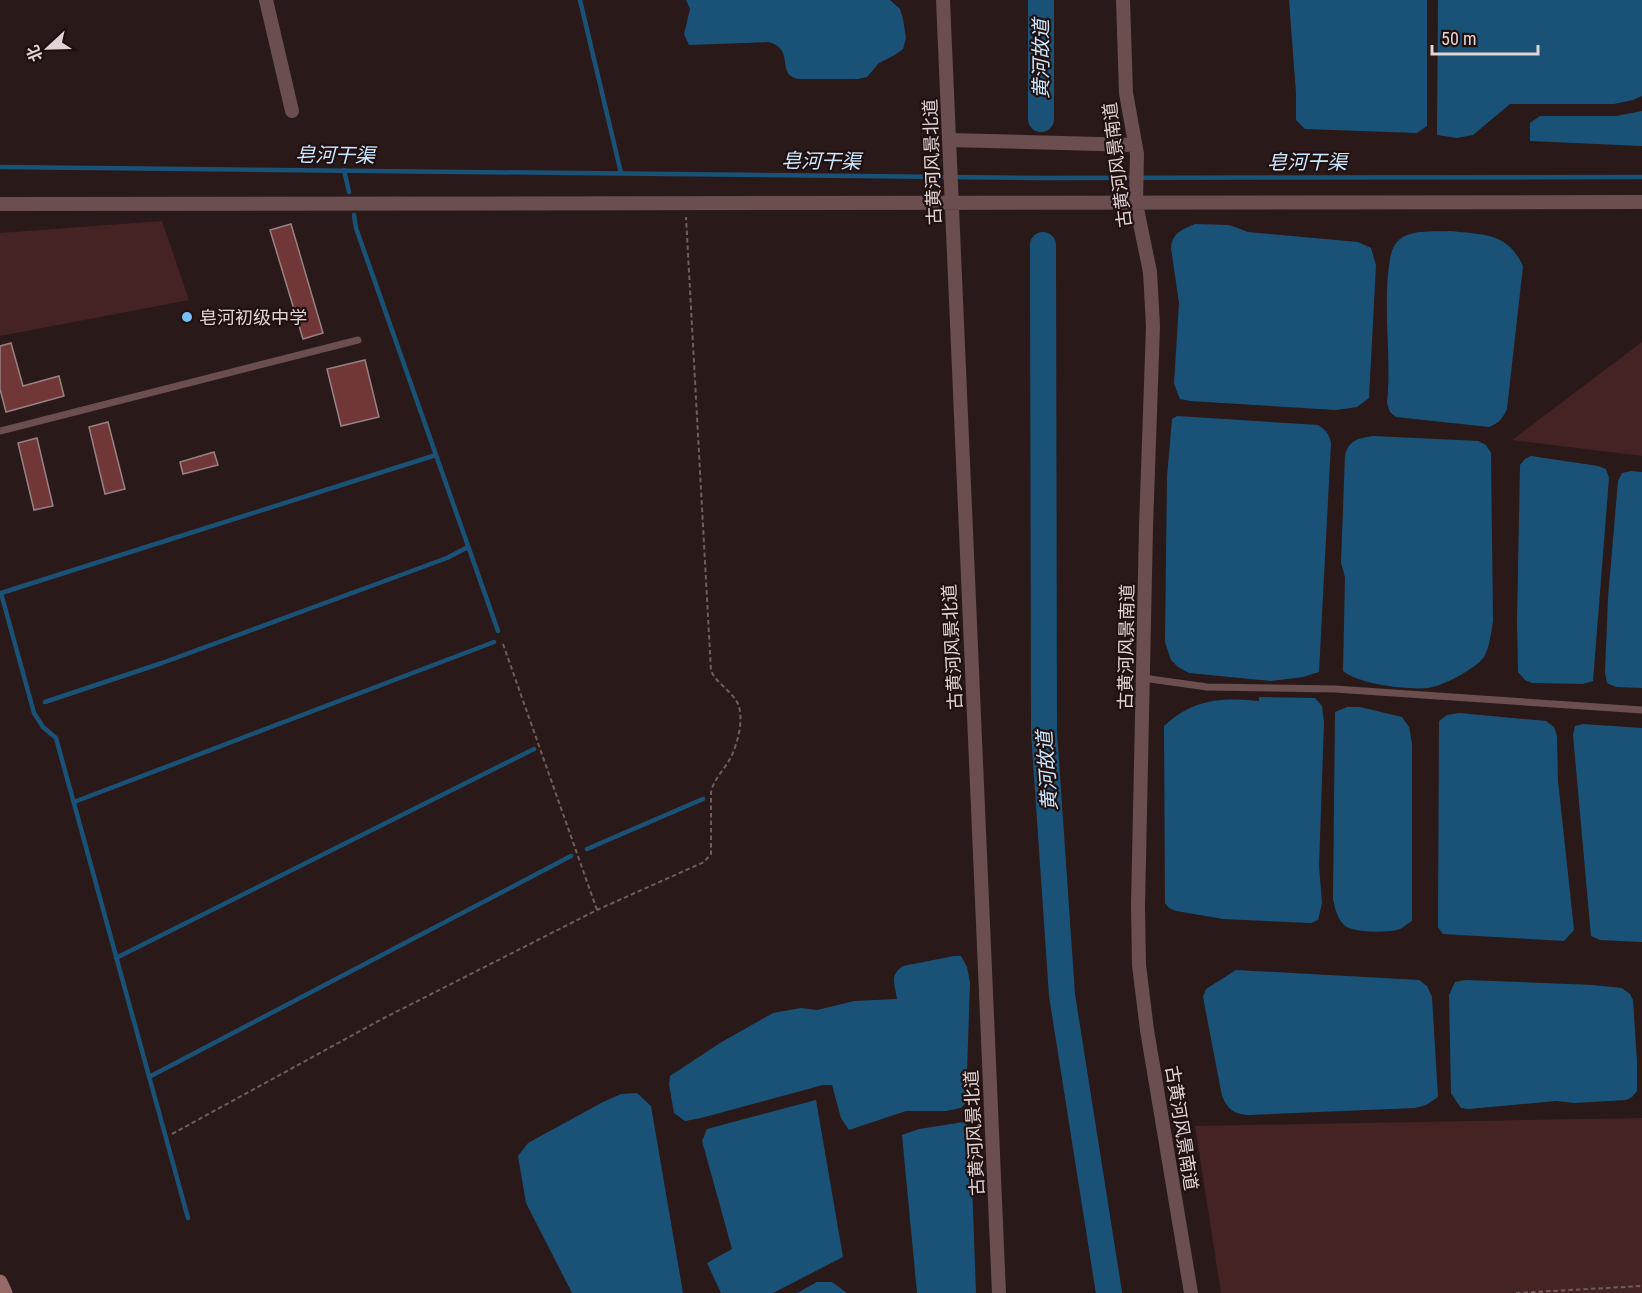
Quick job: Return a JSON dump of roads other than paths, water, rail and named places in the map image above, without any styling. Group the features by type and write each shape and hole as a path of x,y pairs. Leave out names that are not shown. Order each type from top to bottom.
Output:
{"street":[{"path":"266,0 292,111"},
{"name":"古黄河风景北道","path":"943,0 999,1293"},
{"name":"古黄河风景南道","path":"1123,0 1126,93 1135,145 1137,204 1150,272 1153,326 1138,906 1139,965 1149,1041 1191,1293"},
{"path":"950,146 1135,145"},
{"path":"0,204 685,203 951,199 1137,204 1642,202"},
{"path":"0,1282 5,1293"}],"lane":[{"path":"0,431 357,340"},
{"path":"1143,678 1207,687 1335,688 1642,710"}],"water":[{"path":"686,0 890,0 900,9 906,38 903,49 879,63 867,77 798,79 788,72 782,50 769,42 689,45 684,34 690,9"},
{"path":"1289,0 1427,0 1427,126 1417,133 1305,129 1296,120"},
{"path":"1438,0 1642,0 1642,96 1614,104 1510,104 1473,135 1457,138 1437,135"},
{"path":"1642,111 1642,146 1530,141 1530,123 1540,116 1616,116"},
{"path":"1195,224 1229,225 1248,232 1358,242 1371,248 1376,265 1369,398 1357,407 1336,410 1180,399 1174,384 1179,303 1171,248 1176,235"},
{"path":"1450,231 1484,235 1502,241 1517,255 1523,266 1507,409 1500,420 1489,427 1396,417 1390,412 1387,403 1387,295 1392,251 1396,243 1405,236 1424,232"},
{"path":"1177,416 1318,425 1328,435 1331,443 1319,672 1303,677 1271,681 1189,673 1171,660 1165,642 1167,477 1172,419"},
{"path":"1373,436 1478,441 1486,445 1491,453 1493,621 1489,644 1484,657 1474,667 1434,687 1396,687 1371,683 1350,676 1343,671 1345,577 1341,563 1345,455 1349,446 1355,441"},
{"path":"1531,456 1598,466 1606,469 1609,478 1593,681 1583,684 1532,683 1525,680 1518,672 1520,465"},
{"path":"1642,472 1642,688 1616,687 1607,683 1605,673 1608,598 1618,481 1622,473"},
{"path":"1259,697 1315,698 1322,706 1324,723 1319,866 1322,903 1318,920 1311,923 1223,919 1176,911 1165,903 1164,726 1197,705 1232,699 1259,701"},
{"path":"1347,707 1360,707 1402,717 1409,727 1412,744 1412,921 1400,929 1371,932 1348,928 1340,919 1333,899 1335,712"},
{"path":"1459,713 1546,721 1554,727 1557,736 1558,781 1574,930 1564,941 1443,934 1438,927 1439,721 1447,715"},
{"path":"1583,724 1642,728 1642,942 1600,940 1591,936 1573,735 1575,726"},
{"path":"961,956 967,967 970,983 966,1102 961,1108 946,1111 906,1111 849,1130 841,1118 832,1085 823,1085 701,1118 685,1121 674,1113 669,1084 670,1076 720,1043 773,1013 801,1008 817,1010 854,1001 897,999 894,977 899,969 903,966"},
{"path":"1236,970 1419,980 1427,986 1432,997 1438,1097 1426,1105 1415,1108 1248,1115 1235,1112 1226,1104 1222,1096 1203,997 1206,989"},
{"path":"1466,980 1622,988 1630,994 1633,1000 1637,1091 1626,1100 1574,1103 1556,1101 1461,1108 1451,1093 1449,995 1455,982"},
{"path":"637,1093 651,1106 683,1293 572,1293 526,1203 518,1156 528,1143 603,1102 621,1094"},
{"path":"816,1100 843,1257 773,1293 721,1293 707,1263 732,1249 702,1141 707,1129"},
{"path":"964,1122 970,1128 976,1293 917,1293 902,1135 919,1129"},
{"path":"817,1282 832,1282 847,1293 797,1293"}],"waterway":[{"path":"580,0 621,173"},
{"name":"黄河故道","path":"1041,0 1041,119"},
{"name":"皂河干渠","path":"0,167 1042,178 1642,177"},
{"path":"344,170 349,192"},
{"path":"354,215 356,228 498,631"},
{"name":"黄河故道","path":"1043,245 1044,732 1062,995 1109,1293"},
{"path":"188,1218 56,738 43,727 34,713 1,593 436,455"},
{"path":"45,702 162,663 447,558 468,547"},
{"path":"74,802 494,642"},
{"path":"116,958 534,749"},
{"path":"587,849 703,799"},
{"path":"149,1077 571,856"}],"place":[{"name":"皂河初级中学","path":"187,317"}]}
